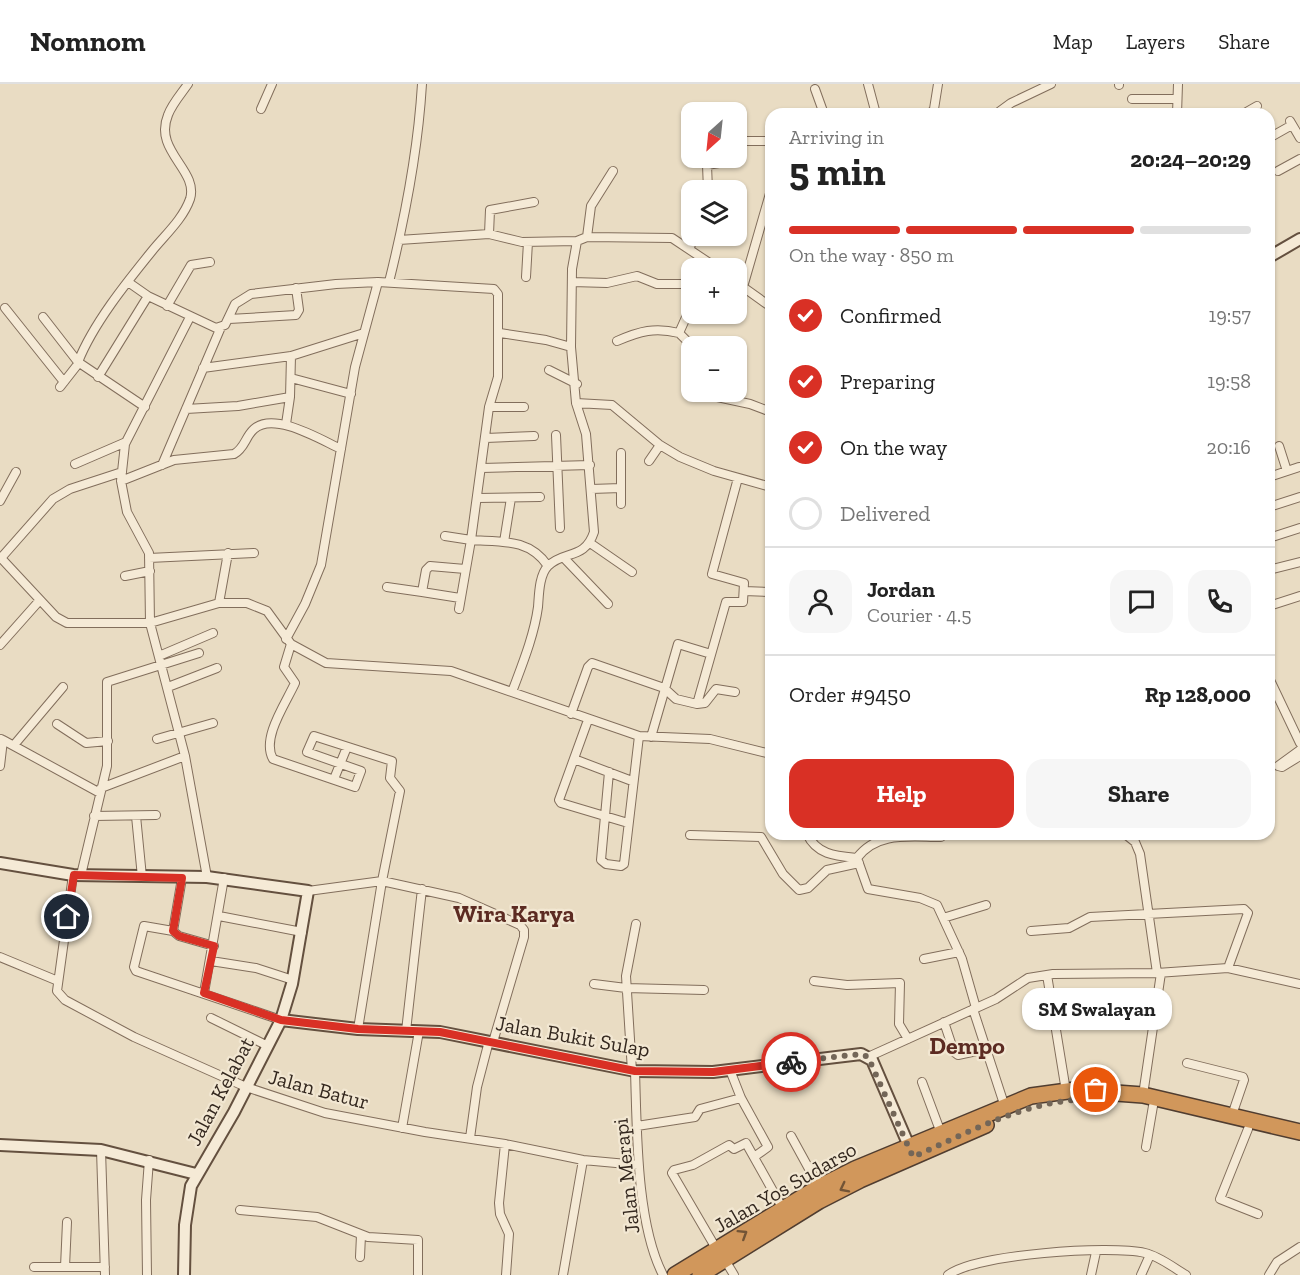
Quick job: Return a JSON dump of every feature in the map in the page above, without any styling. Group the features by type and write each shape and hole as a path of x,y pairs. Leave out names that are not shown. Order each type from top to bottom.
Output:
{"highway":[{"name":"Jalan Yos Sudarso","path":"675,1275 721,1255 941,1133 1031,1096 1066,1091 1148,1100 1232,1115 1300,1132"},
{"name":"Jalan Yos Sudarso","path":"700,1275 721,1255 783,1209 819,1187 1035,1106 1057,1100 1096,1095"},
{"name":"Jalan Yos Sudarso","path":"1148,1100 1300,1143"}],"street":[{"path":"5,308 62,384 78,363 128,282 179,219 190,199 189,180 169,149 164,130 167,117 188,84"},
{"path":"261,109 272,84"},
{"path":"389,282 399,240 420,117 422,84"},
{"path":"868,84 874,108"},
{"path":"935,108 938,84"},
{"path":"1004,108 1051,84"},
{"path":"1177,108 1178,84"},
{"path":"815,89 822,108"},
{"path":"1131,99 1177,99"},
{"path":"1254,108 1257,106"},
{"path":"1275,135 1294,125 1300,138"},
{"path":"747,141 765,141"},
{"path":"1278,171 1300,159"},
{"path":"587,237 591,206 613,171"},
{"path":"489,234 490,210 534,202"},
{"path":"747,264 765,208"},
{"path":"399,240 489,234 528,242 577,241 587,237 665,237 677,240 690,248 699,258"},
{"path":"1275,254 1300,239"},
{"path":"512,692 534,628 543,575 548,566 582,551 591,543 594,531 590,465 586,434 576,403 577,384 571,347 572,282 577,241"},
{"path":"525,277 528,242"},
{"path":"167,306 191,265 210,262"},
{"path":"572,282 607,283 637,276 657,284 681,284"},
{"path":"128,282 167,306 212,327 221,327"},
{"path":"358,1029 382,881 400,796 397,786 390,778 393,763 312,736 307,752 361,771 355,786 282,763 273,759 270,750 273,732 295,683 284,667 289,641 321,565 351,394 378,282"},
{"path":"162,465 221,327 229,319 235,304 244,296 296,288 378,282 494,289 498,294 497,330 500,333 498,377 489,407 478,498 459,609"},
{"path":"229,319 296,315 298,310 296,288"},
{"path":"747,290 765,304"},
{"path":"98,377 148,296"},
{"path":"43,317 78,363 145,407"},
{"path":"190,317 126,442 122,476 127,512 150,558 150,624 185,756 207,877"},
{"path":"680,333 684,324"},
{"path":"617,341 648,329 680,333 683,336"},
{"path":"203,368 291,356 364,333"},
{"path":"500,333 546,340 571,347"},
{"path":"286,424 290,397 291,356"},
{"path":"549,370 577,384"},
{"path":"291,378 351,394"},
{"path":"186,409 238,406 290,397"},
{"path":"741,402 765,410"},
{"path":"576,403 616,407 660,445 680,457 765,485"},
{"path":"489,407 524,407"},
{"path":"341,449 286,424 255,428 241,449 234,454 174,460 70,489 53,499 16,537 0,558 56,617 67,623 150,624 219,603 247,603 267,610 289,641 326,663 441,670 474,677 571,714 639,736 710,740 765,753"},
{"path":"486,438 534,435"},
{"path":"556,435 560,528"},
{"path":"75,464 126,442"},
{"path":"649,461 660,445"},
{"path":"1279,446 1287,471"},
{"path":"621,453 621,504"},
{"path":"482,468 590,465"},
{"path":"1275,475 1299,467"},
{"path":"0,501 16,471"},
{"path":"697,704 727,601 742,603 744,583 712,574 738,478"},
{"path":"591,489 621,488"},
{"path":"478,498 540,497"},
{"path":"504,542 511,498"},
{"path":"1275,505 1300,498"},
{"path":"1275,536 1300,528"},
{"path":"445,536 531,547 548,566"},
{"path":"591,543 632,572"},
{"path":"219,603 228,554"},
{"path":"150,558 254,554"},
{"path":"564,558 608,604"},
{"path":"1275,568 1300,562"},
{"path":"422,592 426,570 430,566 465,569"},
{"path":"125,576 150,571"},
{"path":"387,587 460,598"},
{"path":"744,591 765,592"},
{"path":"1275,604 1300,597"},
{"path":"0,645 40,600"},
{"path":"159,656 213,633"},
{"path":"651,737 678,643 711,654"},
{"path":"0,957 58,981 77,875 106,769 108,741 106,686 108,679 200,653"},
{"path":"571,714 588,667 592,663 664,688 676,699 697,704 705,703 716,689 735,692"},
{"path":"168,687 217,668"},
{"path":"14,745 63,687"},
{"path":"1275,691 1300,743"},
{"path":"588,720 560,796 561,803 628,823"},
{"path":"157,739 213,723"},
{"path":"57,724 86,743 108,741"},
{"path":"609,772 600,856 606,864 621,866 624,864 639,736"},
{"path":"0,766 2,739 101,790 185,756"},
{"path":"334,779 347,747"},
{"path":"1300,750 1278,765 1282,767 1300,756"},
{"path":"574,759 632,781"},
{"path":"94,816 156,815"},
{"path":"136,816 142,877"},
{"path":"690,836 749,839 761,837 780,871 797,890 808,888 827,870 859,863"},
{"path":"810,840 812,845 824,852 859,863"},
{"path":"881,840 866,846 859,863 862,877 868,889 876,892 937,905 959,952 1005,1107"},
{"path":"1132,840 1140,854 1159,973 1146,1147"},
{"path":"0,863 77,875 224,878 308,891 382,881 459,898 520,925 524,930 477,1087 470,1138"},
{"path":"173,931 182,878"},
{"path":"204,993 224,878"},
{"path":"406,1031 422,889"},
{"name":"Jalan Kelabat","path":"184,1275 188,1197 196,1174 226,1127 266,1045 281,1020 293,980 308,891"},
{"path":"943,918 986,905"},
{"path":"1031,931 1069,928 1090,918 1247,911 1246,924 1228,968"},
{"path":"219,916 302,932"},
{"name":"Jalan Merapi","path":"636,924 626,988 639,1165 653,1250 663,1275"},
{"path":"214,946 179,936 173,931 144,926 135,969 281,1020"},
{"path":"924,959 959,952"},
{"path":"211,961 256,968 293,980"},
{"path":"911,1151 868,1057 1007,993 1019,982 1047,975 1159,973 1228,968 1300,984"},
{"path":"1047,975 1066,1091"},
{"name":"Jalan Batur","path":"58,981 57,991 65,1000 134,1037 246,1087 324,1113 505,1144 583,1160 639,1165"},
{"path":"814,981 847,985 900,983 900,1024 908,1039"},
{"path":"594,984 626,988 704,990"},
{"path":"211,1018 266,1045"},
{"name":"Jalan Bukit Sulap","path":"281,1020 358,1029 419,1031 491,1041 633,1071 730,1070 861,1054 868,1057"},
{"path":"944,1022 954,1052 957,1054 986,1049"},
{"path":"402,1128 419,1031"},
{"path":"1187,1063 1243,1077 1245,1080 1232,1115"},
{"path":"730,1070 741,1098 768,1147 754,1157"},
{"path":"922,1082 941,1133"},
{"path":"637,1126 695,1117 700,1109 741,1098"},
{"path":"1248,1129 1220,1199 1258,1214"},
{"path":"791,1136 819,1187"},
{"path":"734,1275 672,1172 693,1165 729,1145 733,1149 746,1143 783,1209"},
{"path":"505,1144 499,1203 500,1214 509,1234 506,1275"},
{"path":"0,1145 101,1150 149,1160 196,1174"},
{"path":"34,1268 65,1267 105,1271 101,1150"},
{"path":"147,1275 146,1200 149,1160"},
{"path":"563,1275 583,1160"},
{"path":"240,1210 317,1217 373,1238 418,1240 418,1275"},
{"path":"65,1267 67,1222"},
{"path":"360,1257 361,1235"},
{"path":"1269,1275 1276,1262 1300,1247"},
{"path":"948,1275 960,1269 987,1262 1050,1251 1150,1255 1186,1275"},
{"path":"1091,1275 1096,1252"},
{"path":"1142,1275 1150,1255"}],"way so far":[{"path":"791,1062 861,1054 872,1060 913,1157 1035,1106 1057,1100 1096,1099 1096,1090"}],"place":[{"name":"SM Swalayan","path":"1096,1090"}],"district":[{"name":"Wira Karya","path":"514,913"},
{"name":"Dempo","path":"967,1045"}],"route":[{"path":"67,917 74,875 182,878 173,931 179,936 214,946 204,993 281,1020 358,1029 440,1032 585,1063 635,1071 713,1072 791,1062"}]}
